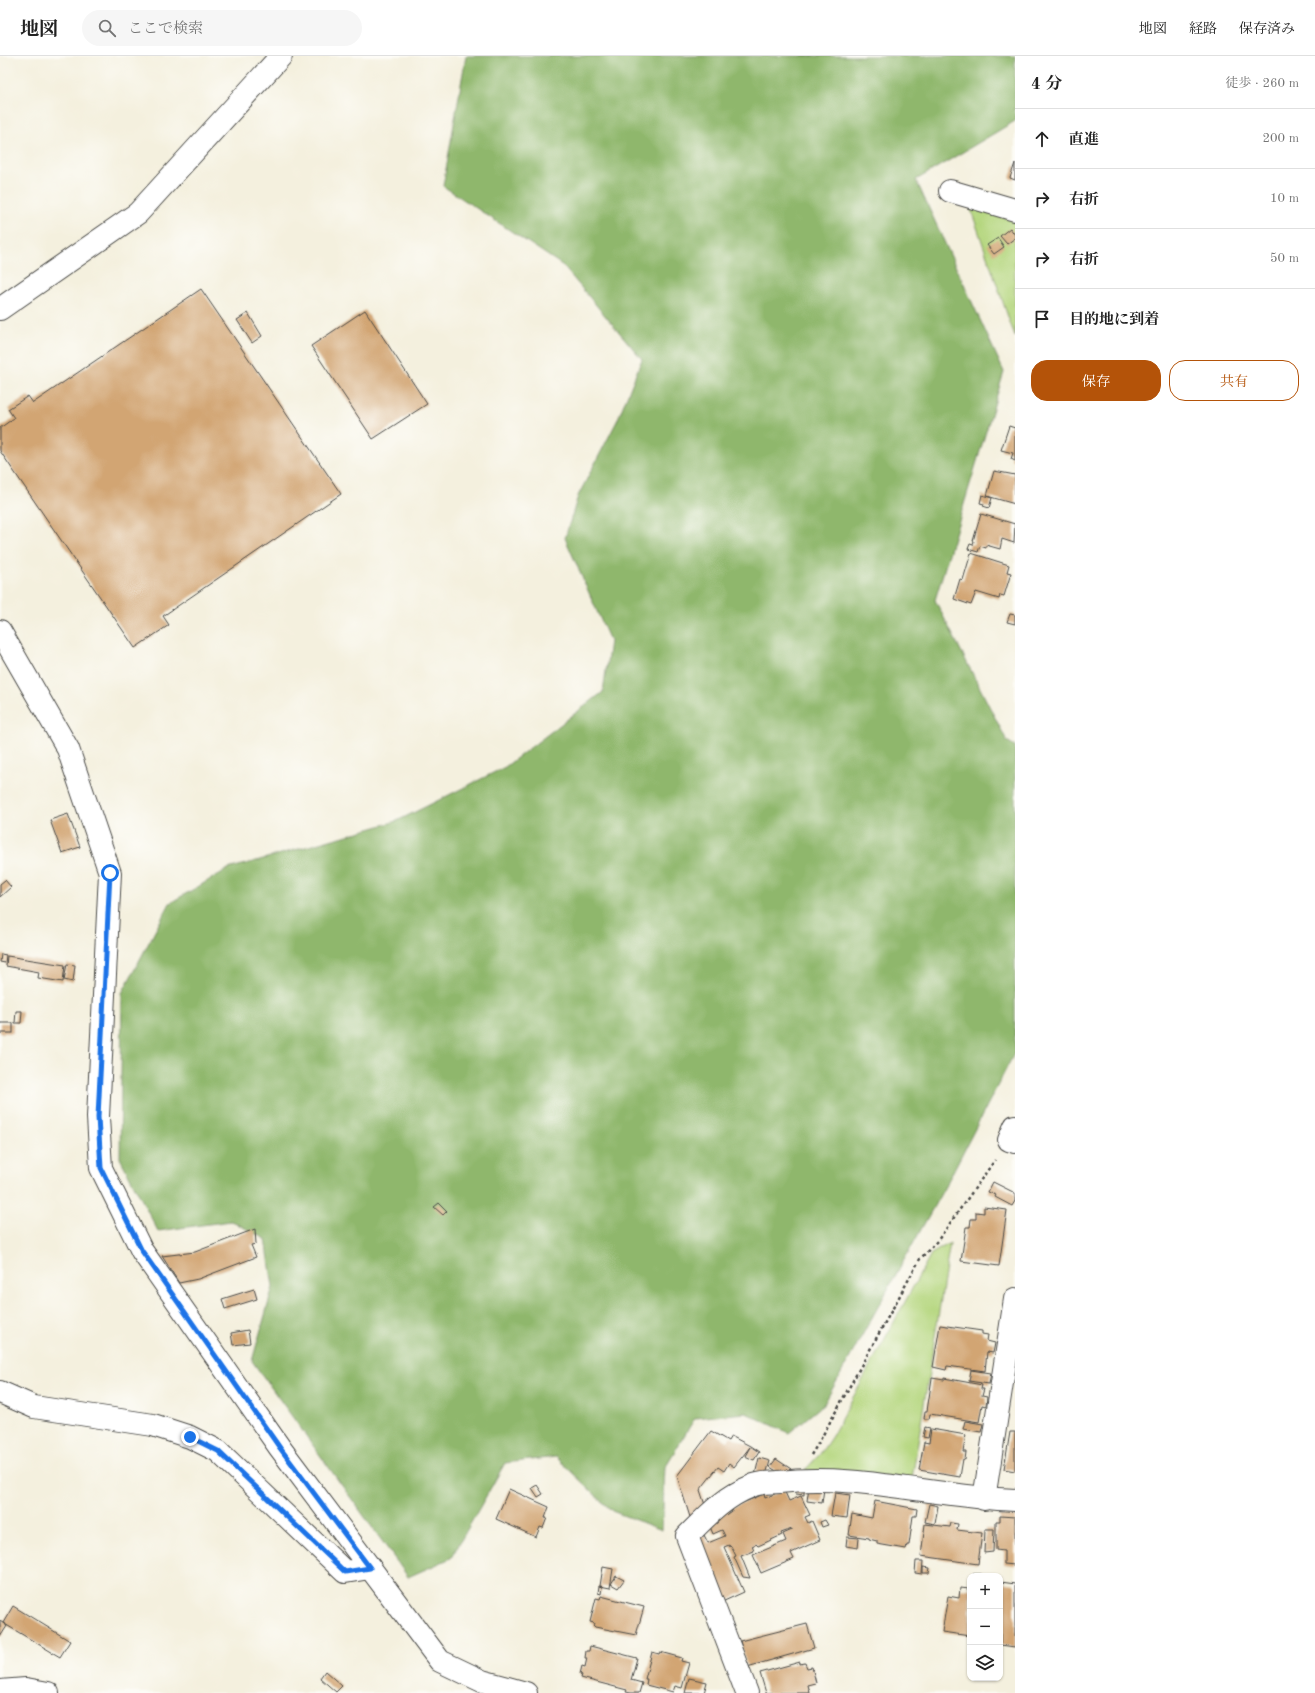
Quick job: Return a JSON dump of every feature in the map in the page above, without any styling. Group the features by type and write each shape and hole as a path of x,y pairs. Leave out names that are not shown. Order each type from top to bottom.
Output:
{"street":[{"path":"0,309 138,213 281,56"},
{"path":"950,191 1015,210"},
{"path":"0,631 68,749 110,873 98,1117 101,1168 142,1251 280,1448 440,1661 482,1682 526,1693"},
{"path":"984,1499 1015,1299"},
{"path":"0,1392 34,1407 153,1426 190,1437 218,1451 345,1572 370,1568"},
{"path":"747,1693 688,1536 720,1504 753,1485 794,1480 857,1481 984,1499 1015,1500"},
{"path":"0,1691 26,1689 48,1693"}],"path":[{"path":"794,1480 819,1442 920,1259 938,1240 1013,1136"}],"green space":[{"path":"466,56 1015,56 1015,121 916,180 1004,372 935,600 1007,741 1015,746 1015,1052 948,1181 824,1404 789,1433 746,1413 695,1418 665,1467 662,1530 612,1511 556,1457 505,1463 451,1558 408,1577 252,1361 273,1287 266,1239 231,1221 158,1231 120,1158 122,993 170,903 228,869 397,821 505,767 603,692 610,641 565,538 578,496 617,421 642,359 562,265 443,186"},
{"path":"970,207 1015,221 1015,337"},
{"path":"950,1243 912,1479 805,1470 820,1454 832,1436 931,1254"}],"building":[{"path":"1015,163 1015,180 1010,178"},
{"path":"1010,228 1015,235 1015,238 1007,244 1000,236"},
{"path":"998,238 1004,247 994,254 987,245"},
{"path":"201,289 341,494 163,616 169,625 135,648 0,451 0,428 14,418 8,409 28,396 33,403"},
{"path":"365,310 427,404 373,439 311,346"},
{"path":"248,313 262,336 252,343 237,320"},
{"path":"1009,426 1015,428 1015,461 1011,459 1013,453 1001,450"},
{"path":"994,471 1015,475 1015,504 987,496"},
{"path":"982,495 992,498 989,508 980,503"},
{"path":"981,514 1015,524 1014,543 1002,539 1000,549 986,545 986,548 980,546 978,552 968,549 970,544 973,545"},
{"path":"971,553 1009,565 1007,572 1011,573 1004,596 1000,595 999,599 976,592 971,605 954,599 960,579 963,580"},
{"path":"1010,614 1015,615 1015,624 1007,622"},
{"path":"68,814 80,847 62,853 50,820"},
{"path":"5,880 11,887 0,897 0,884"},
{"path":"1,954 6,955 5,963 0,962"},
{"path":"7,956 65,965 63,982 38,978 39,972 6,966"},
{"path":"67,964 75,965 73,982 64,980"},
{"path":"16,1011 22,1011 21,1023 15,1023"},
{"path":"0,1023 13,1023 13,1033 0,1033"},
{"path":"993,1182 1015,1193 1015,1201 1012,1206 995,1197 996,1195 988,1192"},
{"path":"439,1203 447,1211 443,1215 434,1207"},
{"path":"984,1207 1007,1210 999,1266 961,1261 966,1227 970,1227 971,1219 976,1219 976,1212 984,1213"},
{"path":"255,1229 256,1244 251,1245 256,1257 198,1279 179,1283 162,1256 195,1252"},
{"path":"254,1289 257,1299 225,1309 222,1299"},
{"path":"940,1325 982,1331 982,1334 988,1335 987,1341 995,1343 993,1353 987,1352 985,1371 947,1366 946,1370 933,1367"},
{"path":"248,1330 250,1343 233,1345 231,1333"},
{"path":"971,1370 991,1373 989,1384 969,1381"},
{"path":"932,1378 944,1380 944,1378 982,1385 981,1389 984,1389 982,1396 987,1397 986,1406 982,1405 979,1422 930,1414 929,1419 924,1419 925,1411 927,1411"},
{"path":"965,1421 983,1424 981,1432 963,1429"},
{"path":"925,1427 930,1428 928,1438 923,1437"},
{"path":"931,1429 966,1435 963,1452 966,1452 965,1460 963,1459 960,1477 919,1470 924,1442 929,1443"},
{"path":"711,1431 728,1441 731,1436 759,1452 754,1460 745,1456 750,1447 734,1467 729,1463 724,1471 718,1467 700,1490 706,1508 703,1513 690,1517 677,1476"},
{"path":"1010,1432 1015,1432 1015,1471 1004,1469"},
{"path":"759,1458 770,1461 765,1478 755,1475"},
{"path":"776,1459 791,1469 786,1477 770,1467"},
{"path":"537,1485 543,1494 538,1497 532,1488"},
{"path":"797,1486 804,1487 804,1495 796,1494"},
{"path":"809,1487 824,1489 822,1503 807,1501"},
{"path":"509,1489 549,1507 543,1528 540,1527 536,1537 496,1519"},
{"path":"784,1490 789,1501 801,1496 810,1515 805,1517 808,1523 812,1521 820,1540 791,1553 794,1559 761,1573 753,1555 786,1541 783,1534 792,1529 781,1533 782,1535 758,1546 756,1544 752,1546 754,1551 741,1556 750,1578 743,1577 731,1546 730,1547 729,1545 724,1547 744,1592 722,1602 695,1539 704,1535 708,1543 725,1536 722,1530 713,1534 709,1524 723,1511 764,1494 765,1498"},
{"path":"835,1493 850,1495 847,1518 831,1516"},
{"path":"875,1501 917,1509 916,1516 913,1516 909,1545 907,1545 906,1549 877,1544 877,1541 869,1538 849,1535 852,1514 872,1518"},
{"path":"929,1504 938,1506 935,1524 925,1522"},
{"path":"1000,1516 1015,1517 1015,1565 1004,1564 1004,1551 996,1550 996,1521 1000,1521"},
{"path":"825,1520 828,1525 822,1527 820,1522"},
{"path":"951,1523 958,1524 957,1530 982,1533 978,1564 921,1556 925,1524 950,1527"},
{"path":"985,1529 994,1529 993,1552 984,1553"},
{"path":"847,1537 859,1538 858,1548 846,1546"},
{"path":"916,1561 923,1561 922,1574 915,1573"},
{"path":"603,1567 613,1569 610,1588 600,1586"},
{"path":"923,1567 930,1568 929,1573 923,1573"},
{"path":"616,1576 624,1580 618,1588 611,1584"},
{"path":"1003,1582 1015,1584 1015,1647 1003,1645"},
{"path":"599,1586 602,1587 601,1594 598,1593"},
{"path":"960,1588 967,1589 967,1636 942,1632 948,1596 959,1598"},
{"path":"601,1596 644,1607 636,1635 595,1627 593,1625 594,1623 590,1622 596,1598 600,1599"},
{"path":"13,1606 70,1641 60,1657 3,1623"},
{"path":"0,1621 7,1626 0,1637"},
{"path":"807,1624 814,1648 747,1667 740,1641"},
{"path":"590,1646 637,1658 631,1680 642,1683 639,1693 626,1692 627,1690 581,1678 582,1675 580,1674 582,1666 585,1667 587,1658 585,1658 586,1651 589,1651"},
{"path":"652,1652 659,1654 660,1652 682,1658 681,1661 689,1663 682,1688 675,1686 673,1692 646,1685 647,1679 645,1679"},
{"path":"800,1662 800,1664 805,1663 807,1668 812,1667 816,1683 808,1685 810,1693 766,1693 760,1673"},
{"path":"325,1671 342,1686 336,1692 320,1678"},
{"path":"689,1678 707,1682 704,1693 685,1693"}],"route":[{"path":"110,873 98,1117 101,1168 142,1251 280,1448 370,1568 345,1572 218,1451 190,1437"}]}
